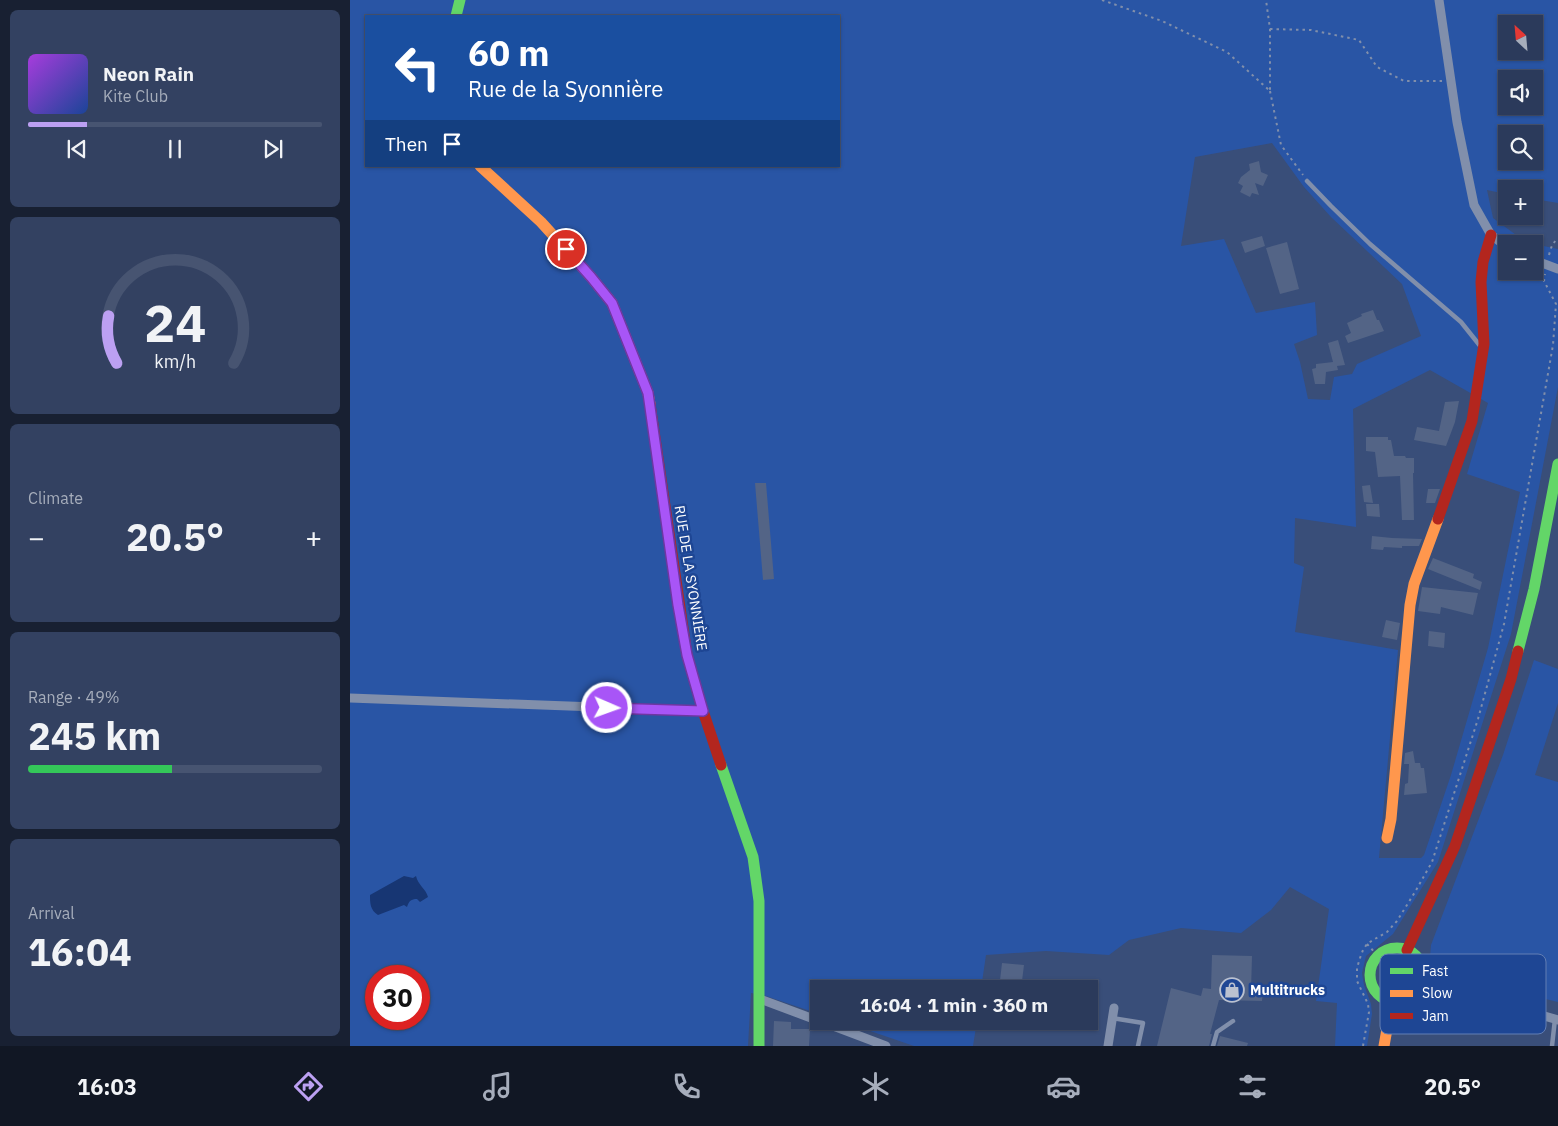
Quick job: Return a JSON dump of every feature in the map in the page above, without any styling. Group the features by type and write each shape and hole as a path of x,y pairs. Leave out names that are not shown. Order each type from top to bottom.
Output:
{"street":[{"path":"456,15 460,0"},
{"path":"1440,0 1457,122 1474,205 1491,235 1498,240"},
{"name":"RUE DE LA SYONNIÈRE","path":"481,167 541,222 612,303 648,393 678,605 687,655 703,711 753,857 759,901 759,1046"},
{"path":"1387,838 1391,819 1410,606 1414,584 1472,421 1483,350 1481,282 1483,262 1491,235"},
{"path":"1543,263 1558,269"},
{"path":"1407,950 1455,846 1511,679 1534,588 1556,485 1558,464"},
{"path":"350,698 703,711"},
{"path":"1381,954 1389,949 1398,948 1414,954"},
{"path":"1378,956 1371,968 1370,976 1376,993 1380,996"},
{"path":"760,999 810,1018"},
{"path":"1108,1046 1114,1008"},
{"path":"843,1030 886,1046"}],"lane":[{"path":"1307,181 1370,244 1461,322 1483,350"},
{"path":"1112,1018 1143,1023 1138,1046"},
{"path":"1552,1046 1557,1019"},
{"path":"1213,1046 1217,1032 1233,1021"}],"path":[{"path":"1102,0 1162,21 1228,52 1270,91"},
{"path":"1266,0 1270,29 1270,91 1280,144 1307,181"},
{"path":"1270,29 1312,30 1359,40 1377,67 1404,81 1451,81"},
{"path":"1363,1046 1369,1012 1368,1004 1358,981 1357,968 1363,950 1367,944 1387,932 1396,921 1432,862 1478,719 1504,624 1553,345 1556,304"},
{"path":"1367,944 1378,956"}],"shaded area":[{"path":"350,0 1558,0 1558,203 1543,200 1543,180 1498,180 1498,192 1487,190 1493,218 1498,222 1498,225 1503,225 1516,235 1498,235 1498,280 1543,280 1543,246 1558,249 1558,387 1511,634 1438,862 1393,934 1366,956 1362,973 1372,1014 1367,1046 1335,1046 1337,1003 1316,1001 1329,909 1290,887 1271,910 1241,933 1181,928 1129,940 1109,955 1046,951 986,955 982,980 810,980 810,1011 763,995 751,993 748,1046 350,1046","holes":["1272,143 1304,187 1331,217 1402,284 1421,336 1357,364 1352,374 1334,377 1330,400 1308,399 1294,344 1317,335 1315,302 1256,313 1224,239 1181,246 1195,157","1430,370 1488,403 1467,474 1520,492 1488,648 1451,775 1424,855 1421,858 1379,858 1398,650 1295,632 1304,567 1294,563 1295,518 1356,527 1353,409"]},
{"path":"1534,660 1558,669 1558,703 1535,775 1558,782 1558,1002 1546,999 1546,954 1430,954 1431,945 1503,755"},
{"path":"404,876 413,878 416,876 428,897 420,902 417,899 413,899 407,907 404,905 378,915 375,913 370,904 370,895"},
{"path":"867,1030 976,1030 973,1046 914,1046"}],"building":[{"path":"1259,161 1261,172 1268,175 1263,186 1255,183 1259,195 1252,193 1250,197 1240,192 1243,186 1238,183 1241,177 1250,170 1249,164"},
{"path":"1262,236 1265,246 1245,253 1241,242"},
{"path":"1287,242 1299,289 1280,294 1266,248"},
{"path":"1373,310 1384,331 1348,343 1345,336 1351,333 1347,323 1362,316 1361,314"},
{"path":"1338,340 1345,365 1337,366 1338,370 1326,372 1325,384 1315,384 1312,369 1316,368 1316,364 1333,362 1328,343"},
{"path":"1459,401 1455,422 1446,446 1414,440 1417,427 1439,431 1445,402"},
{"path":"1366,437 1388,437 1388,440 1391,440 1394,456 1414,458 1414,520 1402,520 1400,476 1378,477 1375,452 1366,451"},
{"path":"755,483 766,483 774,579 763,580"},
{"path":"1370,485 1373,503 1364,502 1362,486"},
{"path":"1428,489 1440,489 1435,503 1426,503"},
{"path":"1366,504 1379,504 1380,517 1367,516"},
{"path":"1372,536 1422,539 1419,546 1402,546 1402,548 1384,547 1383,550 1371,549"},
{"path":"1433,558 1474,574 1473,578 1482,582 1480,590 1428,569"},
{"path":"1422,587 1478,593 1473,615 1441,607 1440,614 1418,611"},
{"path":"1386,620 1400,623 1397,640 1382,637"},
{"path":"1429,631 1445,633 1444,648 1428,646"},
{"path":"1413,751 1415,763 1420,763 1421,768 1424,768 1427,793 1404,795 1405,784 1408,783 1409,764 1404,764 1405,753"},
{"path":"1212,955 1252,956 1251,991 1263,991 1262,1001 1219,1000 1210,1034 1212,1034 1209,1046 1157,1046 1171,988 1201,996 1203,988 1211,989"},
{"path":"1002,963 1024,965 1022,980 1000,980"},
{"path":"774,1021 791,1022 791,1029 810,1029 809,1046 773,1046"},
{"path":"1220,1036 1248,1043 1247,1046 1217,1046"}],"traffic: fast":[{"path":"456,15 460,0"},
{"path":"1518,651 1534,589 1558,464"},
{"path":"721,765 753,857 759,901 759,1046"},
{"path":"1381,954 1387,950 1397,948 1407,950 1413,954"},
{"path":"1380,954 1372,965 1370,975 1372,985 1380,996"}],"traffic: slow":[{"path":"481,167 541,222 612,303 648,393 650,404"},
{"path":"1387,838 1391,819 1410,605 1414,584 1438,519"},
{"path":"1384,1046 1386,1034"}],"traffic: jam":[{"path":"1438,519 1472,421 1484,344 1481,282 1483,262 1491,235"},
{"path":"650,404 687,655 721,765"},
{"path":"1407,950 1455,846 1511,679 1518,651"}],"place":[{"name":"Multitrucks","path":"1232,990"}],"route":[{"path":"566,249 612,303 648,393 678,605 687,655 703,711 607,708"}]}
